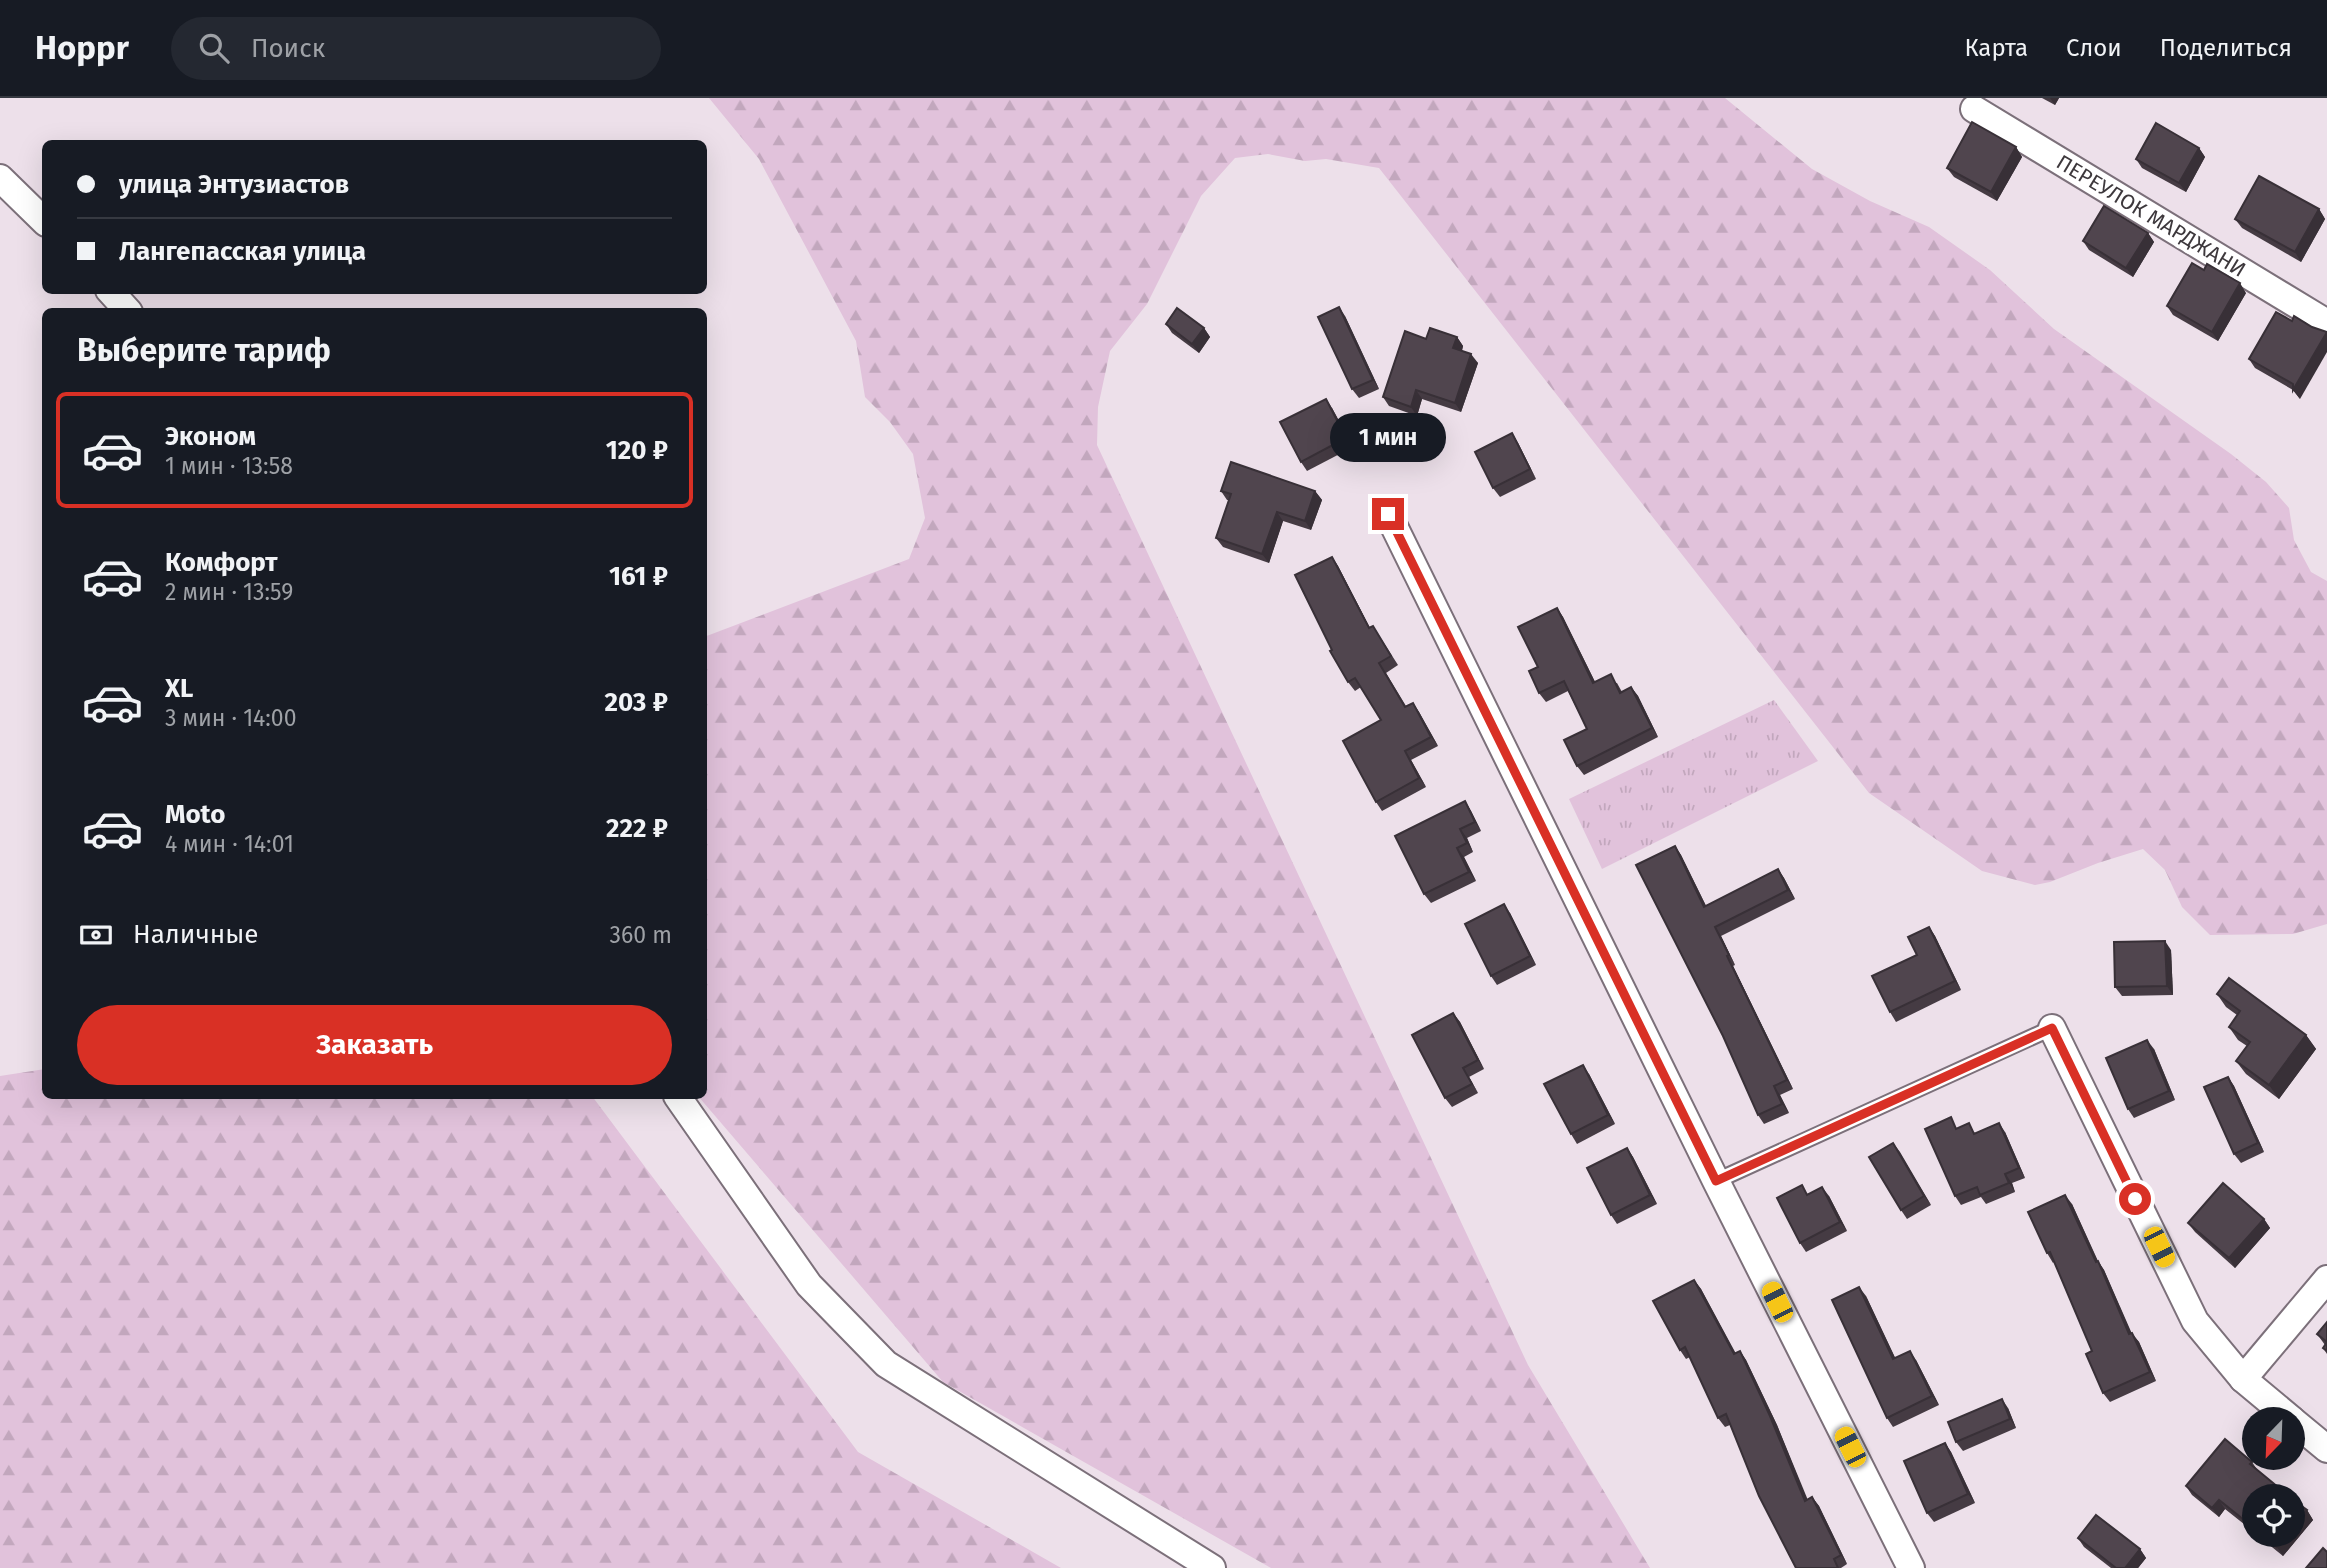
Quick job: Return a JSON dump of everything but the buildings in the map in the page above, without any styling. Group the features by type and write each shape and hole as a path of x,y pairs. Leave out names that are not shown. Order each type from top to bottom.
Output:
{"street":[{"name":"ПЕРЕУЛОК МАРДЖАНИ","path":"1970,104 2327,323"},
{"path":"0,178 42,219"},
{"path":"113,294 125,308"},
{"path":"1388,514 1716,1181 1911,1568"},
{"path":"2052,1028 2195,1321 2243,1379 2276,1407"},
{"path":"679,1099 809,1285 886,1364 1212,1568"},
{"path":"2243,1379 2327,1279"},
{"path":"2305,1431 2327,1449"}],"lane":[{"path":"1716,1181 2052,1028"}],"green space":[{"path":"709,98 1725,98 1812,169 1870,201 1929,227 1990,270 2054,329 2231,454 2266,482 2289,508 2294,540 2311,572 2327,581 2327,924 2293,934 2210,935 2182,907 2165,870 2143,849 2035,885 1982,871 1869,793 1379,168 1326,159 1305,161 1268,154 1235,158 1201,196 1147,304 1110,351 1098,407 1097,445 1528,1365 1650,1568 1271,1568 943,1382 701,1099 707,1099 707,636 909,559 925,518 913,454 890,422 865,397 856,341 759,159"},
{"path":"1774,700 1818,761 1602,869 1569,799"},
{"path":"42,1069 42,1099 594,1099 858,1452 1061,1568 0,1568 0,1076"}],"route":[{"path":"1388,514 1716,1181 2052,1028 2135,1199"}]}
